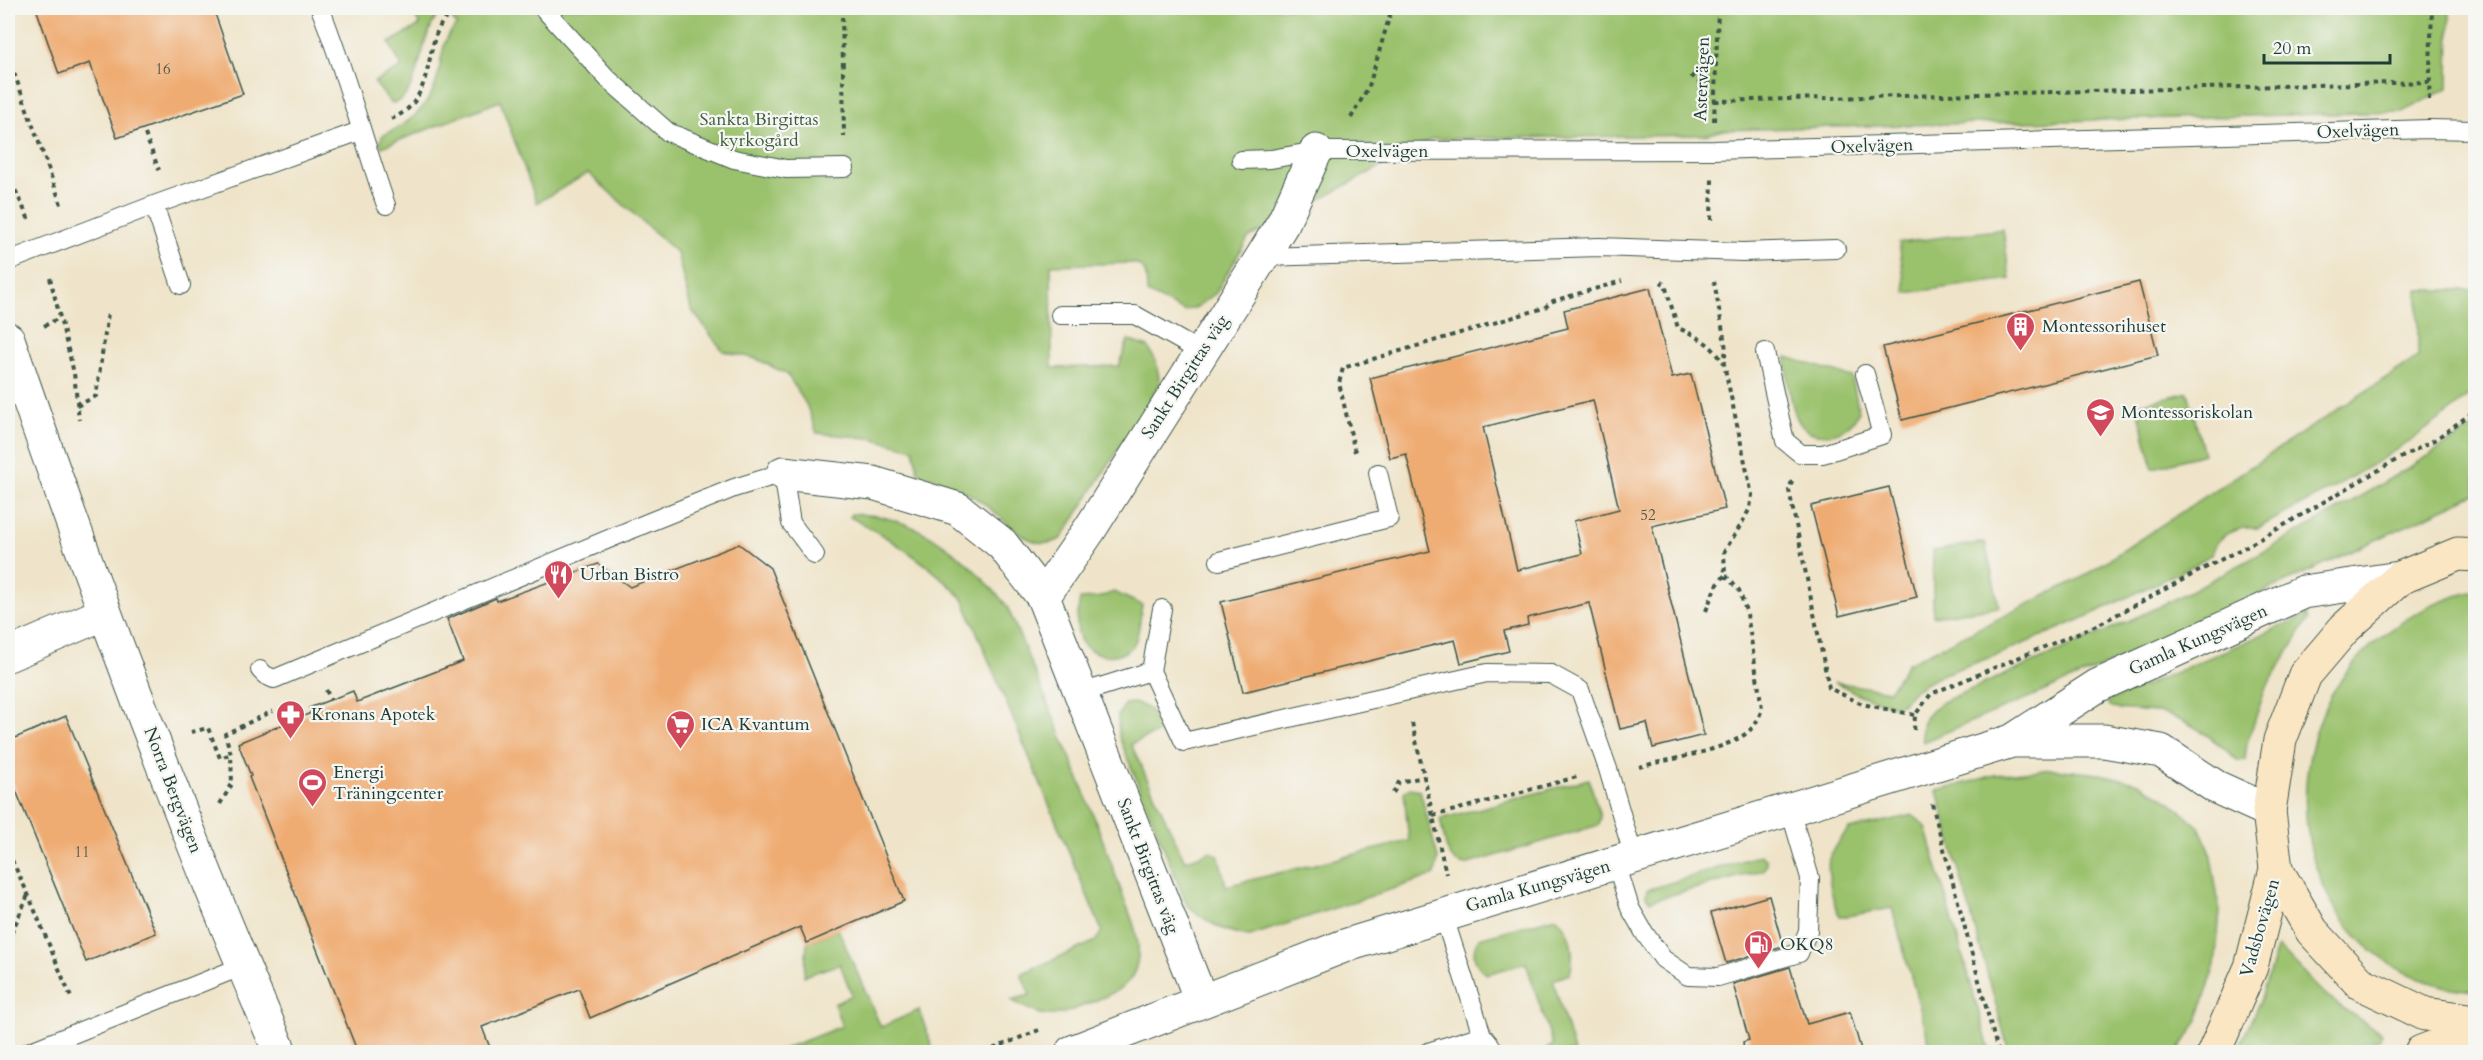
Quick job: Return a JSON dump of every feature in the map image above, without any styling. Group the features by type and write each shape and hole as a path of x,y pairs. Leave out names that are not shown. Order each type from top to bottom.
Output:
{"main road":[{"path":"2469,550 2400,578 2344,629 2305,675 2280,740 2270,811 2276,869 2312,931 2360,983 2425,1014 2475,1021"},
{"name":"Vadsbovägen","path":"2214,1053 2251,967 2276,869"},
{"path":"2421,1053 2475,1031"}],"street":[{"name":"Sankt Birgittas väg","path":"1043,597 1090,529 1262,257 1284,221 1316,151"},
{"name":"Norra Bergvägen","path":"8,339 105,613 243,966 280,1053"},
{"name":"Sankt Birgittas väg","path":"783,473 873,483 958,509 1002,544 1043,597 1201,1000"},
{"name":"Gamla Kungsvägen","path":"1072,1053 1201,1000 1344,946 2012,741 2097,686 2304,592 2400,578"},
{"path":"8,655 105,613"},
{"name":"Gamla Kungsvägen","path":"2012,741 2104,741 2161,751 2216,787 2270,811"}],"lane":[{"path":"320,8 338,53 360,131 386,205"},
{"path":"543,8 608,79 668,132 734,159 786,170 845,168"},
{"name":"Oxelvägen","path":"1241,160 1271,159 1316,151 1714,150 2429,129 2475,130"},
{"path":"8,261 154,205 360,131"},
{"path":"154,205 181,285"},
{"path":"1262,257 1599,247 1743,252 1836,249"},
{"path":"1060,315 1135,315 1201,352"},
{"path":"1765,352 1785,441 1802,454 1823,454 1882,435 1865,374"},
{"path":"260,670 274,679 647,523 734,488 783,473 791,523 815,555"},
{"path":"1219,561 1389,518 1378,473"},
{"path":"1162,609 1151,671 1184,742 1487,673 1551,674 1580,690 1608,772 1625,861 1630,908 1663,959 1688,976 1718,977 1798,952 1809,932 1810,878 1790,810"},
{"path":"1081,693 1151,671"},
{"path":"1443,914 1482,1035 1496,1053"},
{"path":"28,1053 243,966"},
{"path":"1428,1053 1482,1035"}],"path":[{"path":"360,131 401,115 422,90 439,27 450,15 477,8"},
{"path":"842,8 845,168"},
{"path":"1316,151 1354,115 1369,86 1392,8"},
{"name":"Astervägen","path":"1714,150 1718,8"},
{"path":"2429,129 2432,8"},
{"path":"8,56 64,214"},
{"path":"1691,75 1700,83 1715,84"},
{"path":"1715,100 2430,81"},
{"path":"145,134 162,177"},
{"path":"8,174 32,226"},
{"path":"1654,278 1665,285 1678,328 1692,333 1715,349 1724,364 1752,495 1746,516 1724,552 1725,575 1715,588 1706,611"},
{"path":"1378,473 1356,459 1339,383 1343,368 1544,308 1553,301 1627,280"},
{"path":"79,406 96,396 108,313"},
{"path":"1914,733 1915,716 1932,694 2097,625 2259,539 2436,439 2475,410"},
{"path":"1802,454 1789,490 1829,688 1862,704 1915,716"},
{"path":"1433,816 1723,745 1745,734 1758,722 1762,708 1761,690 1747,614 1739,590 1725,575"},
{"path":"316,693 326,689 330,700"},
{"path":"1406,691 1448,880"},
{"path":"215,813 232,784 231,754 225,734 278,709"},
{"path":"183,733 208,728 220,758 231,754"},
{"path":"1393,793 1399,782 1424,777"},
{"path":"1932,802 1998,1053"},
{"path":"8,852 85,1030"},
{"path":"8,940 28,894"}],"green space":[{"path":"410,8 441,8 441,12 428,34 408,91 401,100 391,103 374,82 402,67 389,43 420,25"},
{"name":"Sankta Birgittas kyrkogård","path":"444,8 2450,8 2449,88 2402,112 1724,130 1704,135 1432,139 1248,238 1216,293 1197,307 1184,311 1147,293 1144,271 1133,263 1051,265 1052,368 1119,366 1128,340 1148,347 1156,361 1160,384 1062,538 1051,543 1039,543 1018,532 979,500 918,473 914,449 870,438 817,433 806,404 787,374 757,359 723,351 691,309 677,253 588,173 537,203 500,101 382,147 380,143 382,136 414,116 431,95 438,78 444,45 457,25"},
{"path":"2003,229 2010,279 1906,293 1899,243"},
{"path":"2418,290 2475,290 2475,390 2451,411 2399,448 2343,482 2258,528 2243,528 2228,533 2217,542 2212,554 2192,566 2086,617 1997,655 1941,675 1916,689 1902,704 1893,706 1862,696 1835,682 1889,691 1908,663 2081,578 2418,357"},
{"path":"1787,357 1852,377 1859,412 1849,425 1836,433 1824,435 1811,432 1801,425 1790,392"},
{"path":"2188,392 2204,454 2153,468 2137,405"},
{"path":"2475,427 2475,494 2111,663 1923,742 1922,724 1940,703 2102,633 2238,566 2397,475"},
{"path":"851,514 898,521 919,530 958,556 992,588 1007,606 1093,814 1136,934 1138,953 1135,971 1126,984 1114,992 1068,1012 1051,1015 1034,1012 1011,1000 1030,995 1021,974 1096,941 1102,931 963,599 924,564 895,543 850,517"},
{"path":"1985,542 1999,607 1933,616 1933,551"},
{"path":"2476,591 2475,991 2433,983 2396,967 2364,944 2340,915 2321,881 2310,843 2305,802 2309,760 2316,731 2331,695 2349,670 2379,639 2415,614 2434,604"},
{"path":"1114,592 1142,605 1140,624 1137,638 1130,649 1123,653 1105,655 1089,649 1079,636 1077,622 1080,599 1097,598"},
{"path":"2307,615 2308,620 2265,690 2247,743 2245,760 2238,761 2204,733 2184,721 2163,713 2119,709 2108,705 2109,701"},
{"path":"1134,703 1145,707 1152,713 1161,731 1131,744 1185,861 1211,851 1219,857 1226,886 1409,841 1404,792 1410,788 1420,790 1438,858 1435,875 1250,936 1216,926 1187,905 1119,737 1118,716 1125,704"},
{"path":"2052,769 2100,774 2139,783 2172,803 2199,827 2210,851 2220,912 2215,965 2197,1022 2178,1052 2009,1052 1937,791 1995,775"},
{"path":"1589,779 1600,816 1599,825 1465,865 1458,863 1449,854 1440,819"},
{"path":"1913,815 1926,827 1990,1052 1932,1052 1892,908 1840,916 1835,904 1829,877 1829,861 1838,842 1849,829"},
{"path":"1760,855 1766,859 1767,864 1763,870 1650,901 1646,896 1647,890"},
{"path":"1556,917 1566,929 1571,943 1570,974 1553,980 1574,1052 1542,1052 1553,1045 1526,963 1487,974 1476,963 1474,953 1479,938"},
{"path":"838,929 881,1027 919,1010 934,1052 776,1052 842,1026 834,1004 852,995 840,964 804,976 807,943"},
{"path":"2279,947 2318,988 2342,1008 2381,1033 2380,1039 2336,1052 2237,1052 2261,998"}],"building":[{"path":"36,8 213,8 243,94 117,138 90,63 59,74"},
{"name":"Montessorihuset","path":"2139,282 2158,355 1902,420 1883,347"},
{"path":"1650,288 1672,378 1691,374 1725,509 1652,526 1704,735 1653,748 1647,723 1620,729 1589,603 1527,618 1528,625 1504,631 1509,651 1461,663 1455,640 1243,692 1221,602 1430,551 1406,454 1390,458 1370,378 1568,328 1564,310","holes":["1593,400 1619,509 1574,521 1582,554 1517,570 1483,427"]},
{"path":"1889,487 1917,597 1839,616 1811,506"},
{"path":"739,544 770,568 904,901 807,943 800,927 590,1018 579,989 482,1027 492,1053 358,1053 249,777 251,776 238,743 311,713 309,708 353,691 357,702 463,661 447,619 496,598 497,601 598,564 630,587"},
{"path":"66,716 156,933 86,962 8,771 8,741"},
{"path":"1769,896 1783,946 1726,963 1711,913"},
{"path":"1790,967 1807,1024 1850,1012 1862,1053 1744,1053 1743,1042 1749,1040 1733,984"}],"place":[{"name":"Montessorihuset","path":"2021,352"},
{"name":"Montessoriskolan","path":"2100,438"},
{"name":"Urban Bistro","path":"559,600"},
{"name":"Kronans Apotek","path":"290,740"},
{"name":"ICA Kvantum","path":"680,750"},
{"name":"Energi Träningcenter","path":"312,808"},
{"name":"OKQ8","path":"1759,970"}]}
